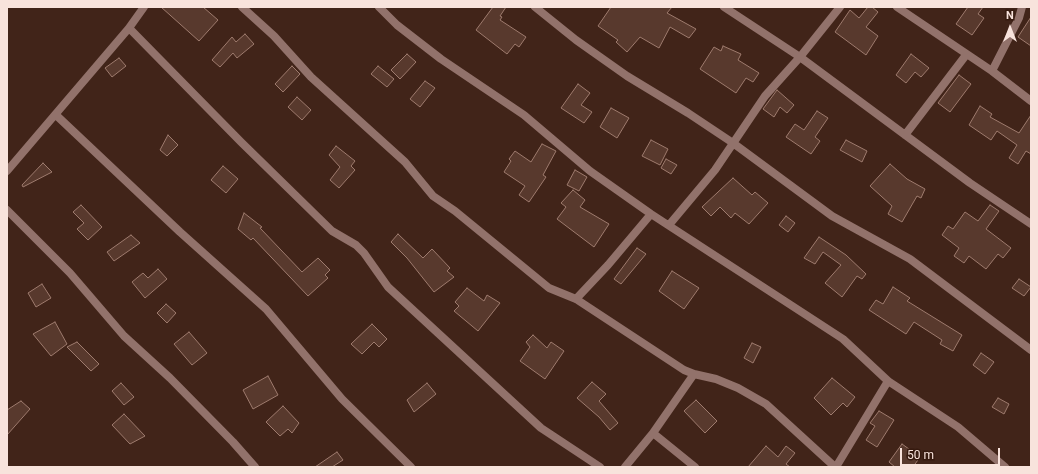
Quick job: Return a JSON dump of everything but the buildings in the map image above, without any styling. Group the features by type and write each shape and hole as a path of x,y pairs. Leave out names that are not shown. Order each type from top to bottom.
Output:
{"street":[{"path":"7,171 129,28 144,7"},
{"path":"242,7 274,36 312,77 405,162 433,196 455,211 549,288 576,299 677,366 694,374 716,379 738,388 766,404 836,467 888,381"},
{"path":"379,7 397,25 441,59 524,115 590,171 651,214 843,339 888,381 958,427 1004,467"},
{"path":"535,7 576,40 614,67 733,143 832,216 910,259 1031,350"},
{"path":"724,7 800,57 905,135 1031,224"},
{"path":"669,225 715,170 765,96 800,57 840,7"},
{"path":"896,7 992,71 1031,101"},
{"path":"992,71 1019,18 1022,7"},
{"path":"129,28 241,142 332,231 356,245 364,253 388,287 541,428 600,467"},
{"path":"905,135 966,55"},
{"path":"56,115 180,232 266,309 342,399 411,467"},
{"path":"7,210 70,273 124,336 170,378 233,442 255,467"},
{"path":"576,299 608,265 651,214"},
{"path":"625,467 653,433 694,374"},
{"path":"653,433 695,467"}]}
